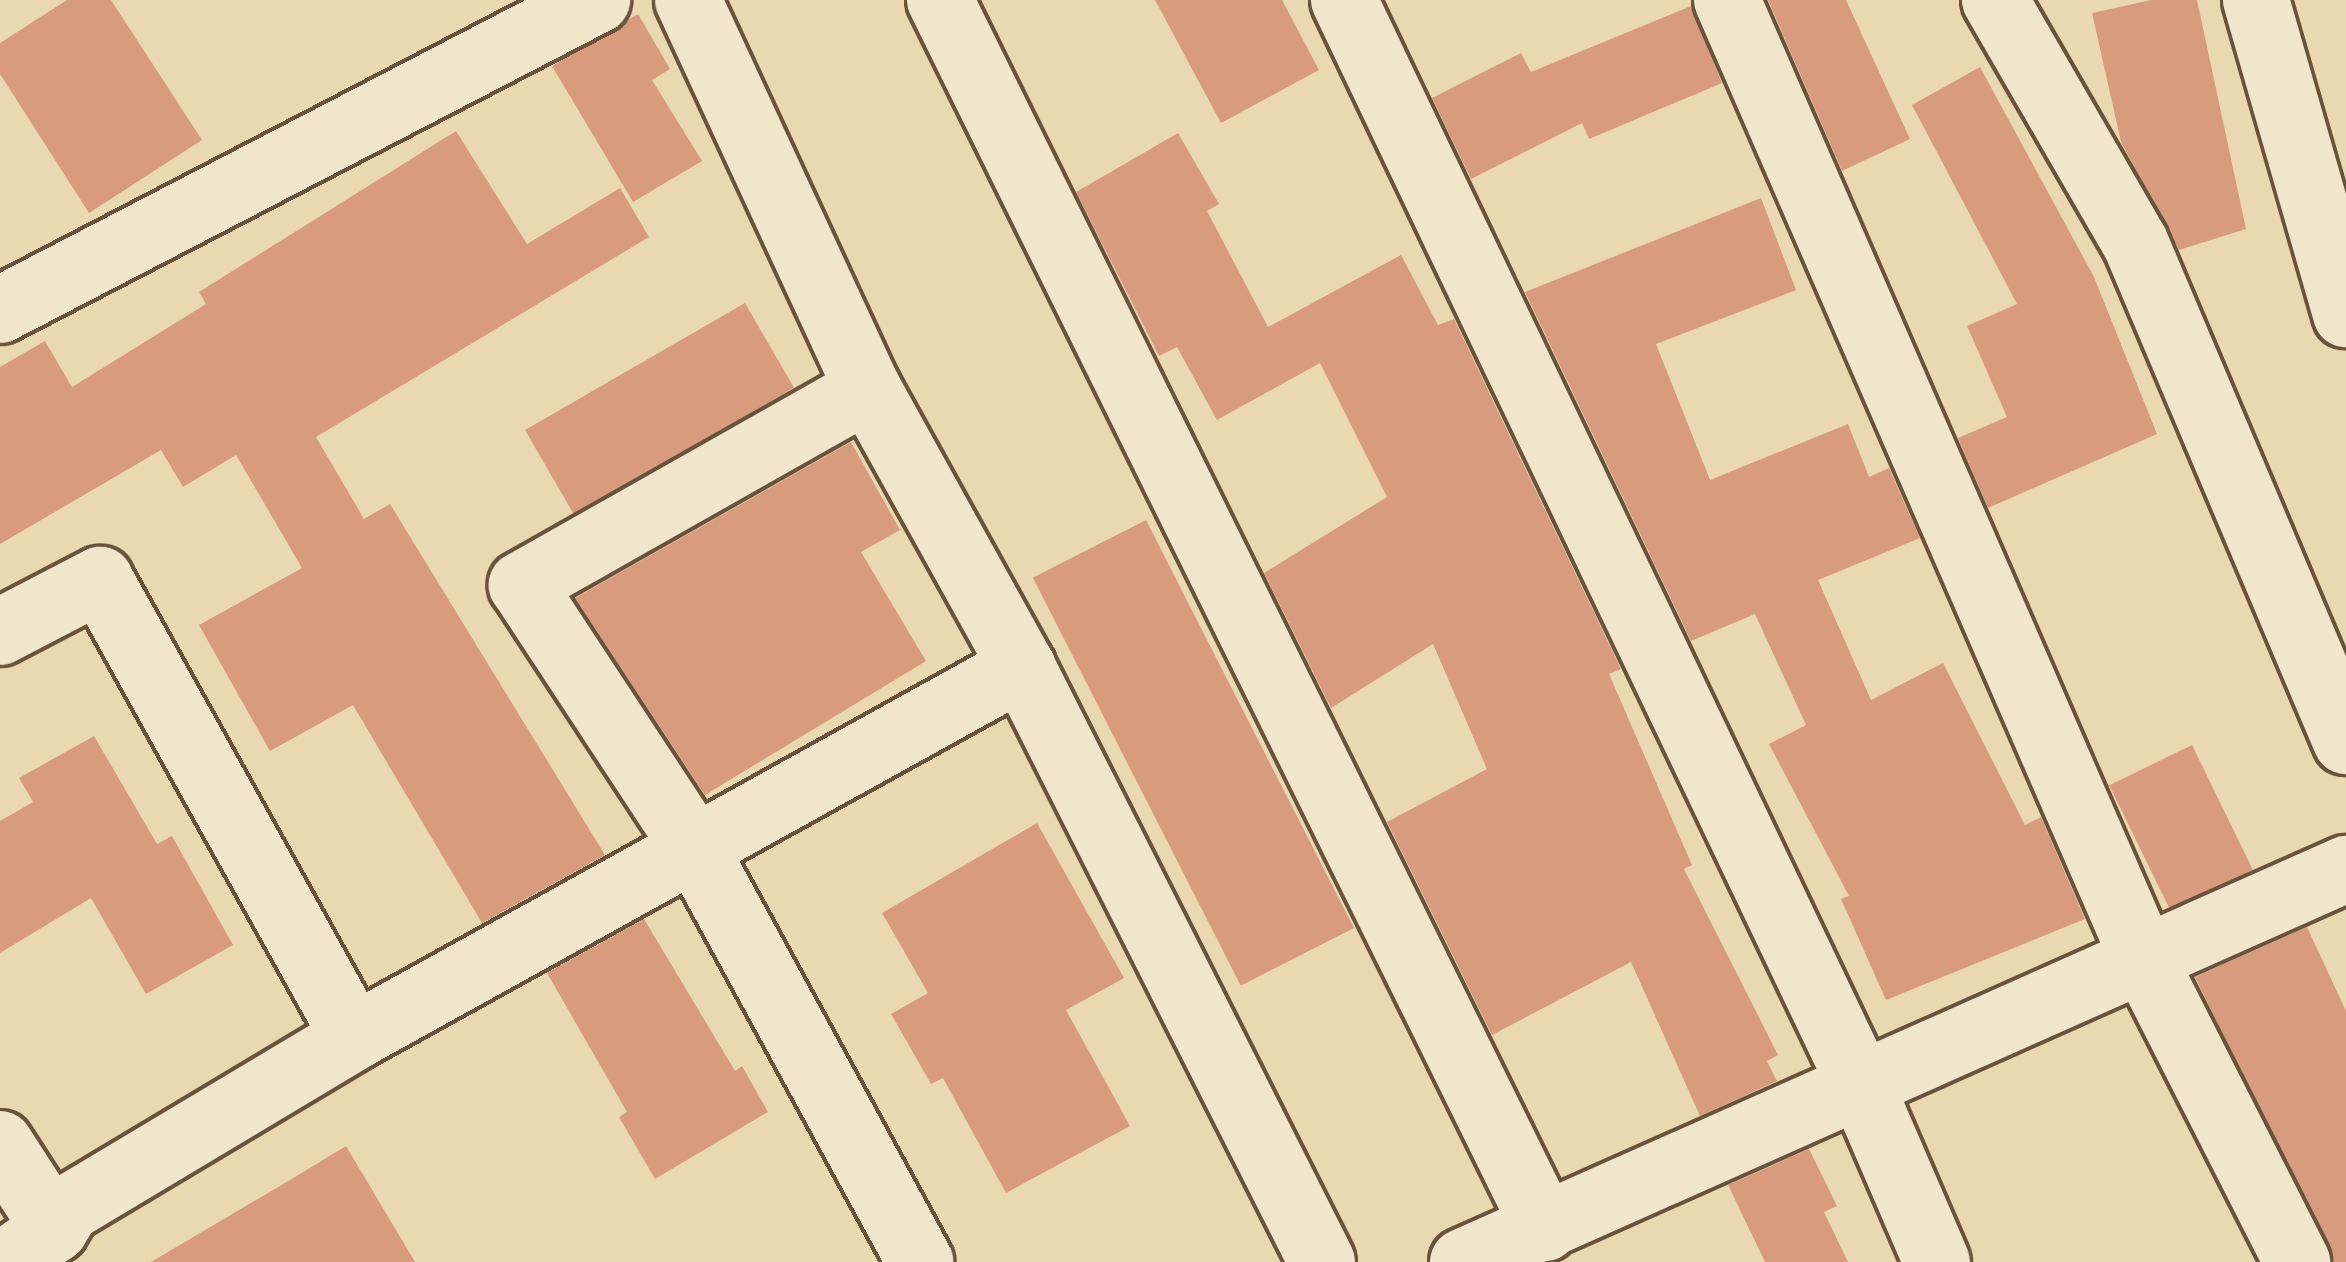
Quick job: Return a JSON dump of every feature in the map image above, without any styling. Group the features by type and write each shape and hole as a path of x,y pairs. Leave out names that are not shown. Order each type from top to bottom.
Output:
{"street":[{"path":"0,310 597,0"},
{"path":"688,0 868,389 1022,667 1322,1262"},
{"path":"940,0 1545,1228"},
{"path":"1344,0 1859,1081 1937,1262"},
{"path":"1727,0 2144,958 2296,1262"},
{"path":"1995,0 2135,242 2346,741"},
{"path":"2256,0 2346,314"},
{"path":"868,389 522,586 693,844 920,1262"},
{"path":"7,613 100,580 355,1037"},
{"path":"0,1144 30,1245 67,1209 355,1037 693,844 1022,667"},
{"path":"1463,1262 1859,1081 2346,868"}],"building":[{"path":"67,0 111,0 202,140 89,213 0,74 0,43"},
{"path":"1155,0 1282,0 1319,70 1221,123"},
{"path":"1768,0 1846,0 1910,139 1842,171"},
{"path":"2151,0 2197,0 2246,229 2179,250 2121,142 2092,13"},
{"path":"1691,6 1722,83 1589,139 1582,123 1471,179 1432,98 1521,53 1531,72"},
{"path":"638,14 670,69 652,80 702,161 633,202 552,66"},
{"path":"1980,67 2094,277 2157,434 1988,508 1958,438 2007,417 1967,326 2017,304 1912,105"},
{"path":"456,131 527,244 620,188 649,237 316,437 364,519 390,504 605,855 482,923 353,705 270,751 199,625 302,568 236,455 183,487 161,450 0,544 0,367 45,341 72,387 206,304 199,292"},
{"path":"1178,133 1219,204 1207,211 1268,327 1401,255 1438,325 1454,319 1621,669 1609,674 1692,865 1684,869 1778,1055 1767,1061 1777,1081 1700,1116 1631,962 1492,1035 1387,822 1487,769 1433,644 1331,708 1264,573 1387,497 1320,363 1217,420 1177,347 1159,356 1076,192"},
{"path":"1761,198 1796,290 1656,344 1710,480 1848,424 1869,477 1889,468 1920,538 1818,580 1871,700 1943,663 2025,825 2041,817 2085,919 1886,1000 1841,899 1849,896 1769,744 1806,725 1755,614 1691,641 1525,292"},
{"path":"745,303 794,388 574,515 525,430"},
{"path":"851,442 900,530 861,552 926,661 705,795 575,598"},
{"path":"1146,520 1354,928 1241,986 1033,578"},
{"path":"94,736 157,844 172,836 233,945 146,994 91,898 0,953 0,821 33,802 19,778"},
{"path":"2192,745 2253,870 2170,910 2109,785"},
{"path":"1037,823 1124,978 1066,1010 1130,1126 1006,1193 943,1078 931,1084 891,1014 928,993 882,913"},
{"path":"644,919 735,1071 742,1066 768,1112 655,1179 619,1117 627,1112 547,973"},
{"path":"2307,927 2346,1011 2346,1262 2334,1262 2195,977"},
{"path":"346,1146 415,1262 151,1262 295,1177"},
{"path":"1809,1149 1837,1206 1824,1212 1848,1262 1765,1262 1728,1185"}]}
